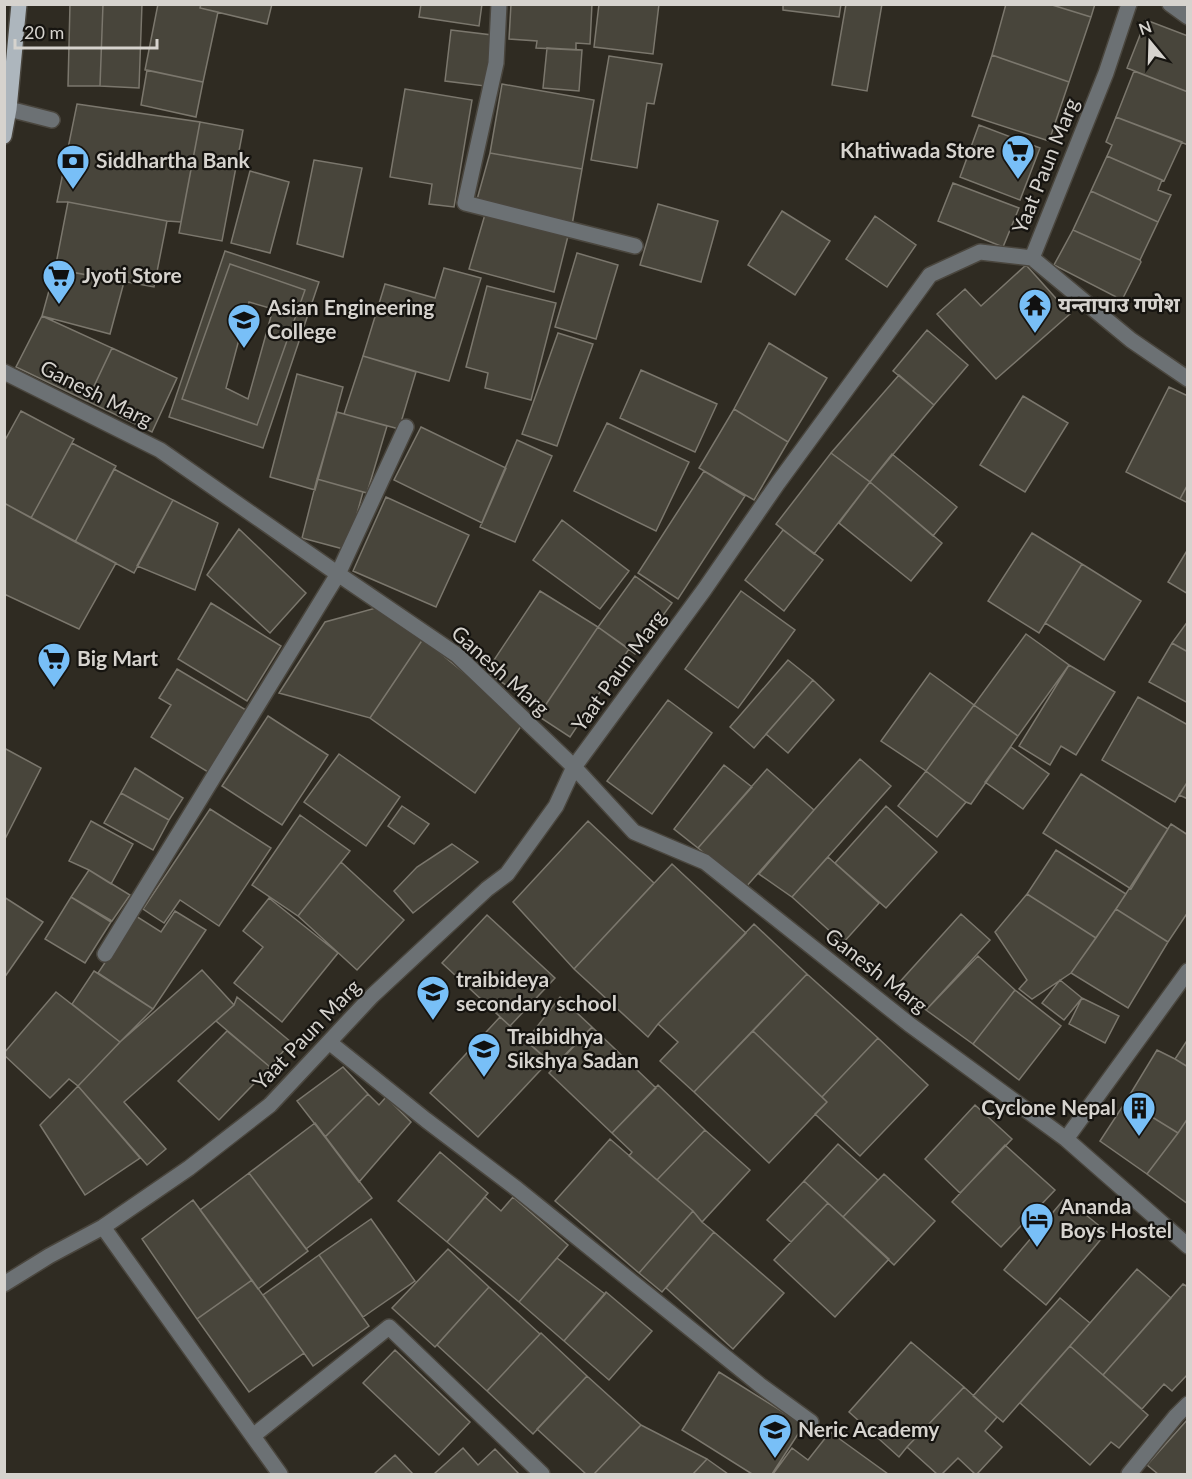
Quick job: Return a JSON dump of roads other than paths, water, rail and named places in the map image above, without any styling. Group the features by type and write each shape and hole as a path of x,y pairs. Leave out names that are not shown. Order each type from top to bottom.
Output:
{"main road":[{"path":"4,136 9,109 19,4"}],"street":[{"path":"499,4 496,63 465,203 635,246"},
{"name":"Yaat Paun Marg","path":"4,1284 49,1256 103,1227 189,1168 270,1105 372,996 487,889 507,874 556,806 574,767 930,275 980,252 1032,258 1106,73 1128,4"},
{"path":"1170,4 1188,17"},
{"path":"9,109 52,120"},
{"path":"1032,258 1131,340 1188,379"},
{"name":"Ganesh Marg","path":"4,372 160,450 457,655 574,767 634,832 705,862 909,1024 1066,1139 1188,1246"},
{"path":"105,954 338,574 406,427"},
{"path":"1066,1139 1188,971"},
{"path":"329,1042 760,1384 812,1422"},
{"path":"103,1227 280,1474"},
{"path":"253,1436 389,1327 542,1474"},
{"path":"1129,1474 1188,1404"}],"place":[{"name":"Khatiwada Store","path":"1018,180"},
{"name":"Siddhartha Bank","path":"73,190"},
{"name":"Jyoti Store","path":"59,305"},
{"name":"यन्तापाउ गणेश","path":"1035,334"},
{"name":"Asian Engineering College","path":"244,349"},
{"name":"Big Mart","path":"54,688"},
{"name":"traibideya secondary school","path":"433,1021"},
{"name":"Traibidhya Sikshya Sadan","path":"484,1078"},
{"name":"Cyclone Nepal","path":"1139,1137"},
{"name":"Ananda Boys Hostel","path":"1037,1248"},
{"name":"Neric Academy","path":"775,1459"}]}
